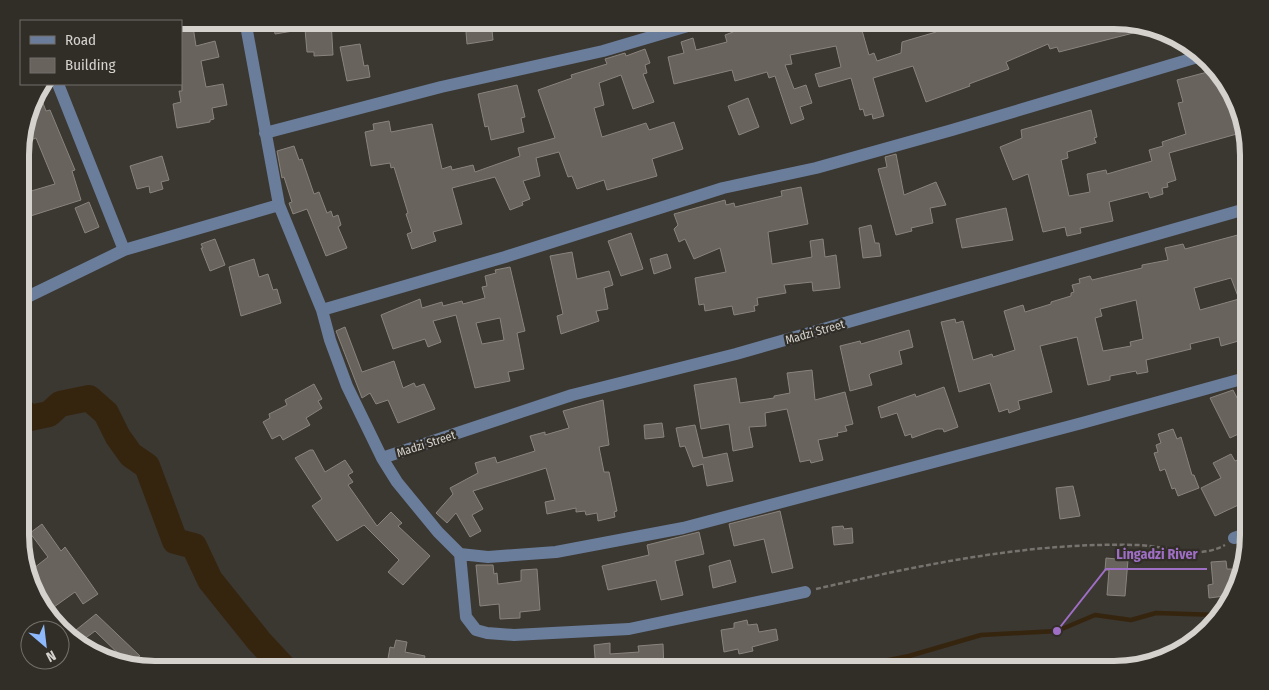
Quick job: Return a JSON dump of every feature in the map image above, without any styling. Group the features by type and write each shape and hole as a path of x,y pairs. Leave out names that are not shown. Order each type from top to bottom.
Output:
{"street":[{"path":"248,29 265,133 280,205 322,310 347,386 382,458 397,482 438,532 460,554 488,557 556,552 683,528 1082,424 1240,380"},
{"path":"265,133 442,87 603,51 678,29"},
{"path":"322,310 505,257 722,188 816,168 1194,58"},
{"path":"58,85 124,250"},
{"path":"29,296 124,250 280,205"},
{"name":"Madzi Street","path":"382,458 572,395 736,354 1240,211"},
{"path":"1234,538 1240,536"},
{"path":"460,554 466,617 476,630 487,633 514,635 629,629 805,592"}],"path":[{"path":"805,592 891,572 1030,549 1066,545 1139,545 1190,552 1207,551 1223,546 1234,538"}],"building":[{"path":"182,29 193,29 196,46 215,41 219,57 201,61 206,87 223,84 227,105 212,108 214,119 210,120 210,122 177,128 173,104 181,102 179,91 182,91"},
{"path":"274,29 305,29 275,34"},
{"path":"305,29 332,29 333,55 314,56 314,52 307,52"},
{"path":"466,29 492,29 493,40 467,44"},
{"path":"862,29 869,55 874,53 877,61 901,53 902,42 936,32 935,29 1114,29 1139,32 1059,52 1057,47 1050,49 1048,44 1006,62 1009,69 926,102 913,66 873,78 884,116 873,119 872,114 865,116 863,109 860,110 851,78 819,87 815,74 841,67 836,46 790,55 792,64 785,65 794,89 806,85 812,103 800,107 804,119 791,124 775,76 769,78 767,72 735,81 732,70 674,84 668,57 684,53 681,42 693,38 696,50 727,42 725,35 733,32 732,30"},
{"path":"360,44 364,66 368,65 370,77 347,81 340,47"},
{"path":"645,49 650,63 645,65 647,73 643,74 654,102 633,109 621,75 599,83 604,105 594,108 602,137 646,123 649,130 674,122 683,149 652,159 657,176 607,190 604,180 577,189 572,176 568,177 559,152 536,158 540,176 523,181 530,199 522,202 523,205 510,210 495,177 452,188 462,224 433,232 436,241 412,249 407,234 412,232 406,214 408,213 394,167 391,168 390,163 371,166 365,132 374,130 373,124 389,121 391,132 432,124 442,169 451,166 452,170 473,165 475,172 520,156 518,148 555,138 538,90 572,78 571,75 607,64 605,59 625,53 626,56"},
{"path":"1209,72 1223,92 1229,107 1231,107 1238,134 1169,153 1176,180 1167,183 1168,187 1162,188 1163,194 1150,198 1148,192 1109,202 1113,221 1080,228 1081,233 1067,236 1065,227 1043,232 1028,174 1013,180 1000,147 1022,138 1021,130 1091,110 1097,137 1094,138 1096,143 1067,152 1068,158 1061,160 1069,196 1090,192 1087,174 1106,170 1107,174 1152,161 1149,150 1163,146 1162,142 1186,134 1178,103 1183,102 1177,80"},
{"path":"517,85 525,117 521,118 524,132 491,140 488,126 485,127 478,94"},
{"path":"748,98 759,127 739,135 728,106"},
{"path":"42,100 46,111 50,110 75,170 72,171 81,200 29,216 29,192 55,184 36,138 30,140 33,123"},
{"path":"294,146 299,160 302,159 314,194 319,192 327,213 331,211 333,217 338,215 341,225 338,227 347,248 326,256 307,209 293,214 289,203 292,202 284,177 282,178 277,151"},
{"path":"896,154 904,195 936,182 946,205 930,208 933,223 911,228 912,231 896,235 878,169 887,167 885,157"},
{"path":"162,156 169,180 161,182 163,189 150,193 149,186 137,189 130,166"},
{"path":"801,187 808,224 768,232 772,264 812,257 810,241 823,239 825,257 836,255 840,288 813,291 812,282 784,285 786,293 757,298 758,305 754,306 755,311 734,315 732,306 705,311 704,304 699,305 695,278 726,272 720,248 694,259 685,239 679,242 674,229 678,225 674,214 725,200 726,205 734,203 735,207 782,196 781,191"},
{"path":"89,202 99,227 85,233 75,208"},
{"path":"1006,208 1013,240 962,248 956,219"},
{"path":"871,225 875,243 879,243 881,256 863,258 859,228"},
{"path":"631,233 643,269 621,276 608,241"},
{"path":"1240,234 1240,341 1221,346 1219,337 1190,344 1191,349 1146,360 1148,372 1137,374 1136,371 1110,376 1110,380 1088,385 1077,337 1040,346 1052,392 1018,401 1020,409 1009,413 1008,409 999,412 990,383 959,392 941,322 955,319 956,323 963,321 973,360 992,354 993,357 1015,350 1004,311 1023,305 1025,312 1051,304 1051,302 1071,296 1071,293 1074,292 1072,285 1080,283 1079,279 1090,276 1092,280 1142,268 1142,265 1168,260 1165,248 1183,244 1185,249","holes":["1231,278 1239,299 1200,310 1194,288","1136,300 1143,339 1130,342 1131,346 1103,351 1095,318 1102,316 1100,309"]},
{"path":"215,239 225,265 210,271 201,244"},
{"path":"572,252 577,279 609,271 613,285 604,288 608,309 596,311 599,321 561,334 557,316 563,314 550,256"},
{"path":"667,254 671,268 654,274 650,259"},
{"path":"254,259 259,277 268,274 273,290 277,289 281,303 241,316 229,267"},
{"path":"510,267 525,331 517,333 524,369 508,372 510,381 475,388 456,315 433,321 441,342 428,347 425,339 393,349 381,315 420,299 422,308 442,302 443,306 462,301 463,304 485,298 482,287 487,286 485,276 496,273 495,270","holes":["500,318 504,340 482,344 476,323"]},
{"path":"345,327 362,372 394,361 403,388 414,383 416,387 424,384 435,409 398,423 388,400 376,404 370,393 362,398 336,331"},
{"path":"909,330 913,347 899,351 902,364 871,373 869,375 872,385 850,391 840,346 860,341 861,344"},
{"path":"812,370 815,400 845,392 853,424 845,426 847,431 837,433 838,436 818,440 823,460 811,463 810,460 800,462 787,409 765,413 766,426 749,427 753,447 733,451 729,424 701,429 694,385 736,378 740,403 774,398 774,396 790,393 787,373"},
{"path":"314,384 322,399 318,401 322,408 306,418 310,425 283,440 280,435 272,439 263,422 270,418 269,414 287,405 285,400"},
{"path":"944,387 958,427 944,432 943,429 937,429 912,438 911,434 905,436 897,413 881,418 878,407 915,394 916,397"},
{"path":"1233,390 1240,404 1240,433 1230,438 1210,398"},
{"path":"603,400 609,445 599,447 604,472 609,472 617,511 614,512 615,517 598,521 597,513 586,515 585,511 576,512 576,508 547,514 545,502 555,500 546,468 473,491 483,509 472,515 481,531 470,537 456,513 447,523 436,513 453,494 450,488 478,473 475,463 495,457 497,463 535,451 530,436 545,432 545,435 569,428 563,411"},
{"path":"662,423 664,437 645,439 644,425"},
{"path":"695,425 703,458 727,453 733,481 707,486 703,464 693,467 685,446 680,447 676,428"},
{"path":"1173,429 1177,439 1181,437 1192,475 1194,475 1199,488 1178,496 1175,488 1172,489 1165,469 1160,471 1154,453 1158,452 1156,445 1161,443 1158,434"},
{"path":"313,450 325,472 345,460 353,472 348,475 353,482 348,485 377,526 391,512 402,523 398,526 430,556 403,585 388,572 399,560 364,525 337,541 312,506 322,499 295,458"},
{"path":"1231,454 1235,461 1240,459 1240,504 1215,516 1201,488 1221,478 1213,463"},
{"path":"1073,486 1080,516 1060,519 1056,488"},
{"path":"780,511 793,568 772,573 764,539 734,546 729,524"},
{"path":"42,524 61,551 65,547 98,594 83,604 75,592 52,608 38,583 33,568 48,557 30,533"},
{"path":"843,526 844,529 852,528 853,543 834,545 832,527"},
{"path":"699,532 704,554 675,561 683,595 661,600 656,580 608,590 602,566 649,555 647,545"},
{"path":"1106,558 1128,560 1125,596 1107,595 1109,570 1105,570"},
{"path":"730,560 736,582 713,588 709,566"},
{"path":"1226,561 1227,569 1232,569 1232,579 1224,596 1209,598 1208,585 1213,584 1211,562"},
{"path":"476,565 493,565 494,574 497,573 498,584 521,581 521,570 537,569 540,610 520,612 520,618 500,619 499,604 480,606"},
{"path":"96,614 140,656 133,659 121,657 95,631 84,639 74,631"},
{"path":"747,620 748,625 757,624 759,632 776,629 778,640 752,647 753,651 739,654 738,649 724,652 721,630 734,628 734,623"},
{"path":"396,640 407,642 405,652 425,656 424,661 388,661 390,647 394,648"},
{"path":"610,643 610,654 639,652 638,646 663,644 664,661 595,661 594,645"}],"waterway":[{"path":"29,417 49,414 60,404 89,398 106,413 118,437 131,455 147,466 175,541 194,546 210,580 278,661"},
{"path":"884,661 909,656 981,635 1057,631 1095,615 1131,620 1156,613 1211,615"}],"place":[{"name":"Lingadzi River","path":"1057,631"}]}
